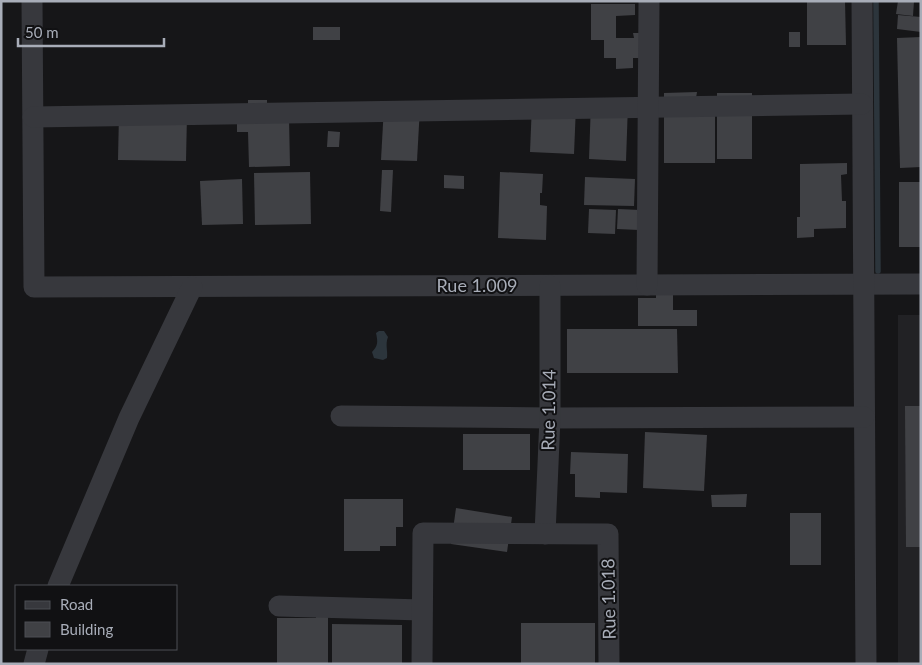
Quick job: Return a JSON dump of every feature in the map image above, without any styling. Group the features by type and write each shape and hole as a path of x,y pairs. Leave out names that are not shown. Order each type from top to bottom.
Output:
{"street":[{"path":"32,1 33,117 862,104"},
{"path":"646,285 648,1"},
{"path":"862,1 866,664"},
{"name":"Rue 1.009","path":"33,117 34,287 921,284"},
{"name":"Rue 1.014","path":"545,534 550,418 550,286"},
{"path":"58,585 129,418 192,287"},
{"path":"341,416 550,418 864,417"},
{"path":"422,664 423,533 545,534"},
{"name":"Rue 1.018","path":"545,534 608,534 609,664"},
{"path":"279,606 422,610"},
{"path":"34,664 38,650"}],"shaded area":[{"path":"898,315 921,315 921,664 898,664"},
{"path":"384,331 388,337 387,358 383,360 374,358 372,352 376,346 376,333"}],"building":[{"path":"807,1 845,1 846,45 807,45"},
{"path":"898,1 914,1 913,16 896,14"},
{"path":"591,4 635,4 635,15 616,16 616,38 634,38 633,33 639,33 639,58 633,58 633,68 616,69 616,58 604,58 604,40 591,40"},
{"path":"898,15 921,17 921,32 897,29"},
{"path":"313,27 340,27 340,40 313,40"},
{"path":"789,32 800,32 800,47 789,47"},
{"path":"921,37 921,167 900,168 897,38"},
{"path":"697,92 696,98 715,98 715,163 664,163 664,93"},
{"path":"717,93 752,93 752,159 717,159"},
{"path":"248,100 267,100 267,119 289,118 290,166 249,167 248,132 237,132 237,116 248,115"},
{"path":"591,102 628,104 626,161 589,159"},
{"path":"532,104 576,106 574,154 530,152"},
{"path":"384,106 420,107 417,161 381,160"},
{"path":"119,113 187,114 186,161 118,160"},
{"path":"328,131 340,132 339,147 327,147"},
{"path":"847,163 847,174 841,175 842,201 846,201 846,228 814,229 814,237 797,238 797,217 800,217 800,164"},
{"path":"382,170 393,170 391,212 380,211"},
{"path":"310,172 311,224 255,225 254,173"},
{"path":"500,172 543,174 540,205 547,206 546,240 498,238"},
{"path":"444,175 464,176 464,189 444,188"},
{"path":"585,177 635,179 634,206 584,205"},
{"path":"242,179 243,224 202,225 200,181"},
{"path":"899,182 921,182 921,247 899,247"},
{"path":"589,209 616,210 615,234 588,233"},
{"path":"618,209 640,210 639,230 617,229"},
{"path":"656,290 673,290 673,310 697,310 697,326 638,326 638,298 656,298"},
{"path":"567,329 677,329 678,373 567,373"},
{"path":"905,406 921,406 921,547 906,547"},
{"path":"645,432 707,435 704,491 643,488"},
{"path":"463,434 530,434 530,470 463,470"},
{"path":"571,452 628,454 627,493 600,492 600,498 575,497 575,474 570,474"},
{"path":"747,494 746,507 712,507 711,495"},
{"path":"344,499 403,499 403,527 396,527 396,546 380,546 380,551 344,551"},
{"path":"456,508 512,517 507,552 451,544"},
{"path":"790,513 821,513 821,565 790,565"},
{"path":"316,605 328,605 328,664 277,664 277,618 316,618"},
{"path":"521,623 595,623 595,664 521,664"},
{"path":"332,624 402,625 402,664 332,664"}],"waterway":[{"path":"876,1 878,271"}]}
